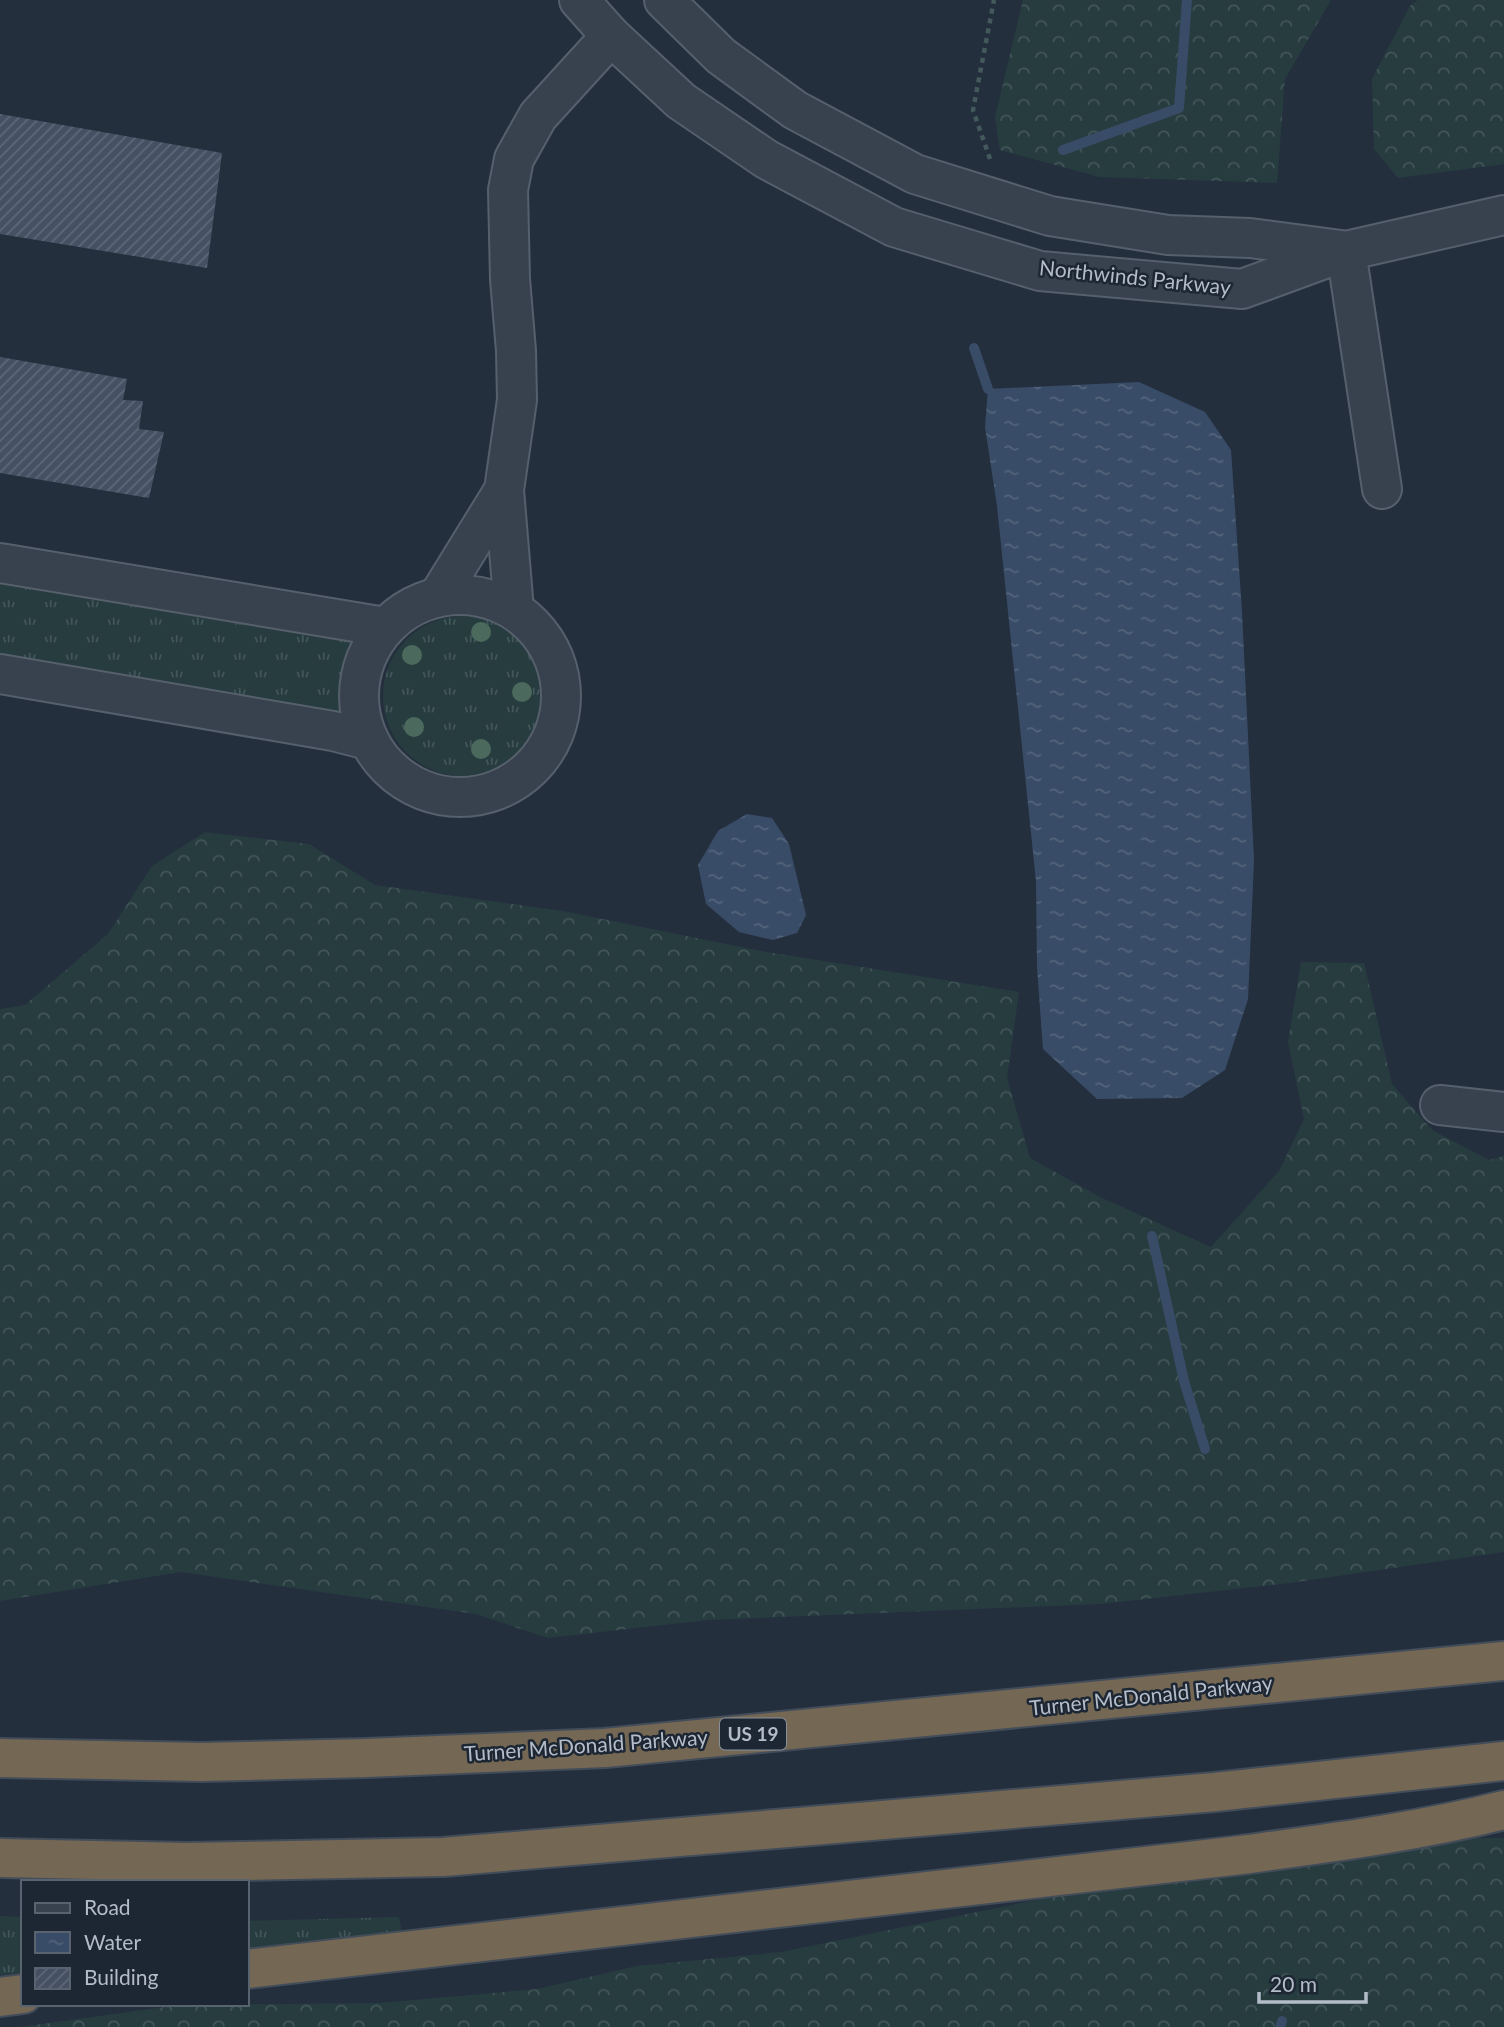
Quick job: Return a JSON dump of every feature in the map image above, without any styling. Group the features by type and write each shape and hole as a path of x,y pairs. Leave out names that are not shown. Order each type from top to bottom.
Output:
{"highway":[{"name":"Turner McDonald Parkway","path":"0,1758 202,1762 605,1748 1504,1661"},
{"path":"0,1858 187,1862 443,1857 1215,1792 1504,1762"},
{"path":"248,1969 1241,1855 1373,1837 1504,1810"},
{"path":"0,1997 21,1994"}],"street":[{"name":"Northwinds Parkway","path":"579,0 611,36 681,101 766,159 894,227 1040,271 1242,289 1346,251 1504,215"},
{"name":"Northwinds Parkway","path":"664,0 721,56 795,110 915,174 1050,216 1168,235 1250,238 1346,251"},
{"path":"514,610 504,491 517,400 508,190 514,159 538,117 611,36"},
{"path":"1346,251 1382,489"},
{"path":"438,597 504,491"},
{"path":"0,563 385,627"},
{"path":"464,595 490,599 514,610 538,631 554,657 562,688 559,719 548,748 528,772 502,789 472,798 440,796 411,785 386,766 368,740 359,711 360,681 369,652 385,627 409,608 438,597 464,595"},
{"path":"0,674 333,731 368,740"},
{"path":"1440,1105 1504,1112"}],"path":[{"path":"993,169 973,110 994,0"}],"green space":[{"path":"1023,0 1331,0 1285,79 1277,183 1099,177 1000,150 995,117"},
{"path":"1418,0 1504,0 1504,164 1398,178 1374,149 1372,79 1410,6"},
{"path":"0,573 359,640 346,674 348,713 341,720 0,661"},
{"path":"463,616 494,622 520,639 537,665 543,696 537,727 520,753 494,770 463,776 432,770 406,753 389,727 383,696 389,665 406,639 432,622"},
{"path":"205,832 309,844 375,885 563,911 761,951 1019,992 1007,1078 1030,1158 1102,1198 1211,1247 1279,1171 1304,1119 1288,1042 1301,962 1364,963 1392,1084 1432,1130 1489,1160 1504,1156 1504,1552 1282,1584 1100,1604 708,1620 548,1638 476,1614 181,1572 0,1601 0,1009 25,1005 108,934 152,866"},
{"path":"1471,1838 1504,1838 1504,2027 21,2027 172,2006 380,2003 537,1989 637,1966 781,1952 1080,1891"},
{"path":"0,1916 21,1917 21,1973 0,1975"},
{"path":"399,1917 402,1934 248,1950 248,1921"}],"water":[{"path":"1139,382 1205,412 1231,450 1254,860 1248,999 1225,1070 1182,1098 1097,1099 1043,1049 1037,967 1036,881 997,506 985,427 988,389"},
{"path":"747,814 772,818 789,844 806,915 797,933 773,940 739,932 706,904 698,865 718,831"}],"building":[{"path":"0,114 222,153 207,268 0,234"},
{"path":"0,357 127,379 123,400 143,401 139,429 164,432 149,498 0,473"}],"waterway":[{"path":"1063,150 1179,108 1187,0"},
{"path":"974,348 988,389"},
{"path":"1152,1236 1184,1381 1205,1449"},
{"path":"1280,2027 1282,2021"}]}
